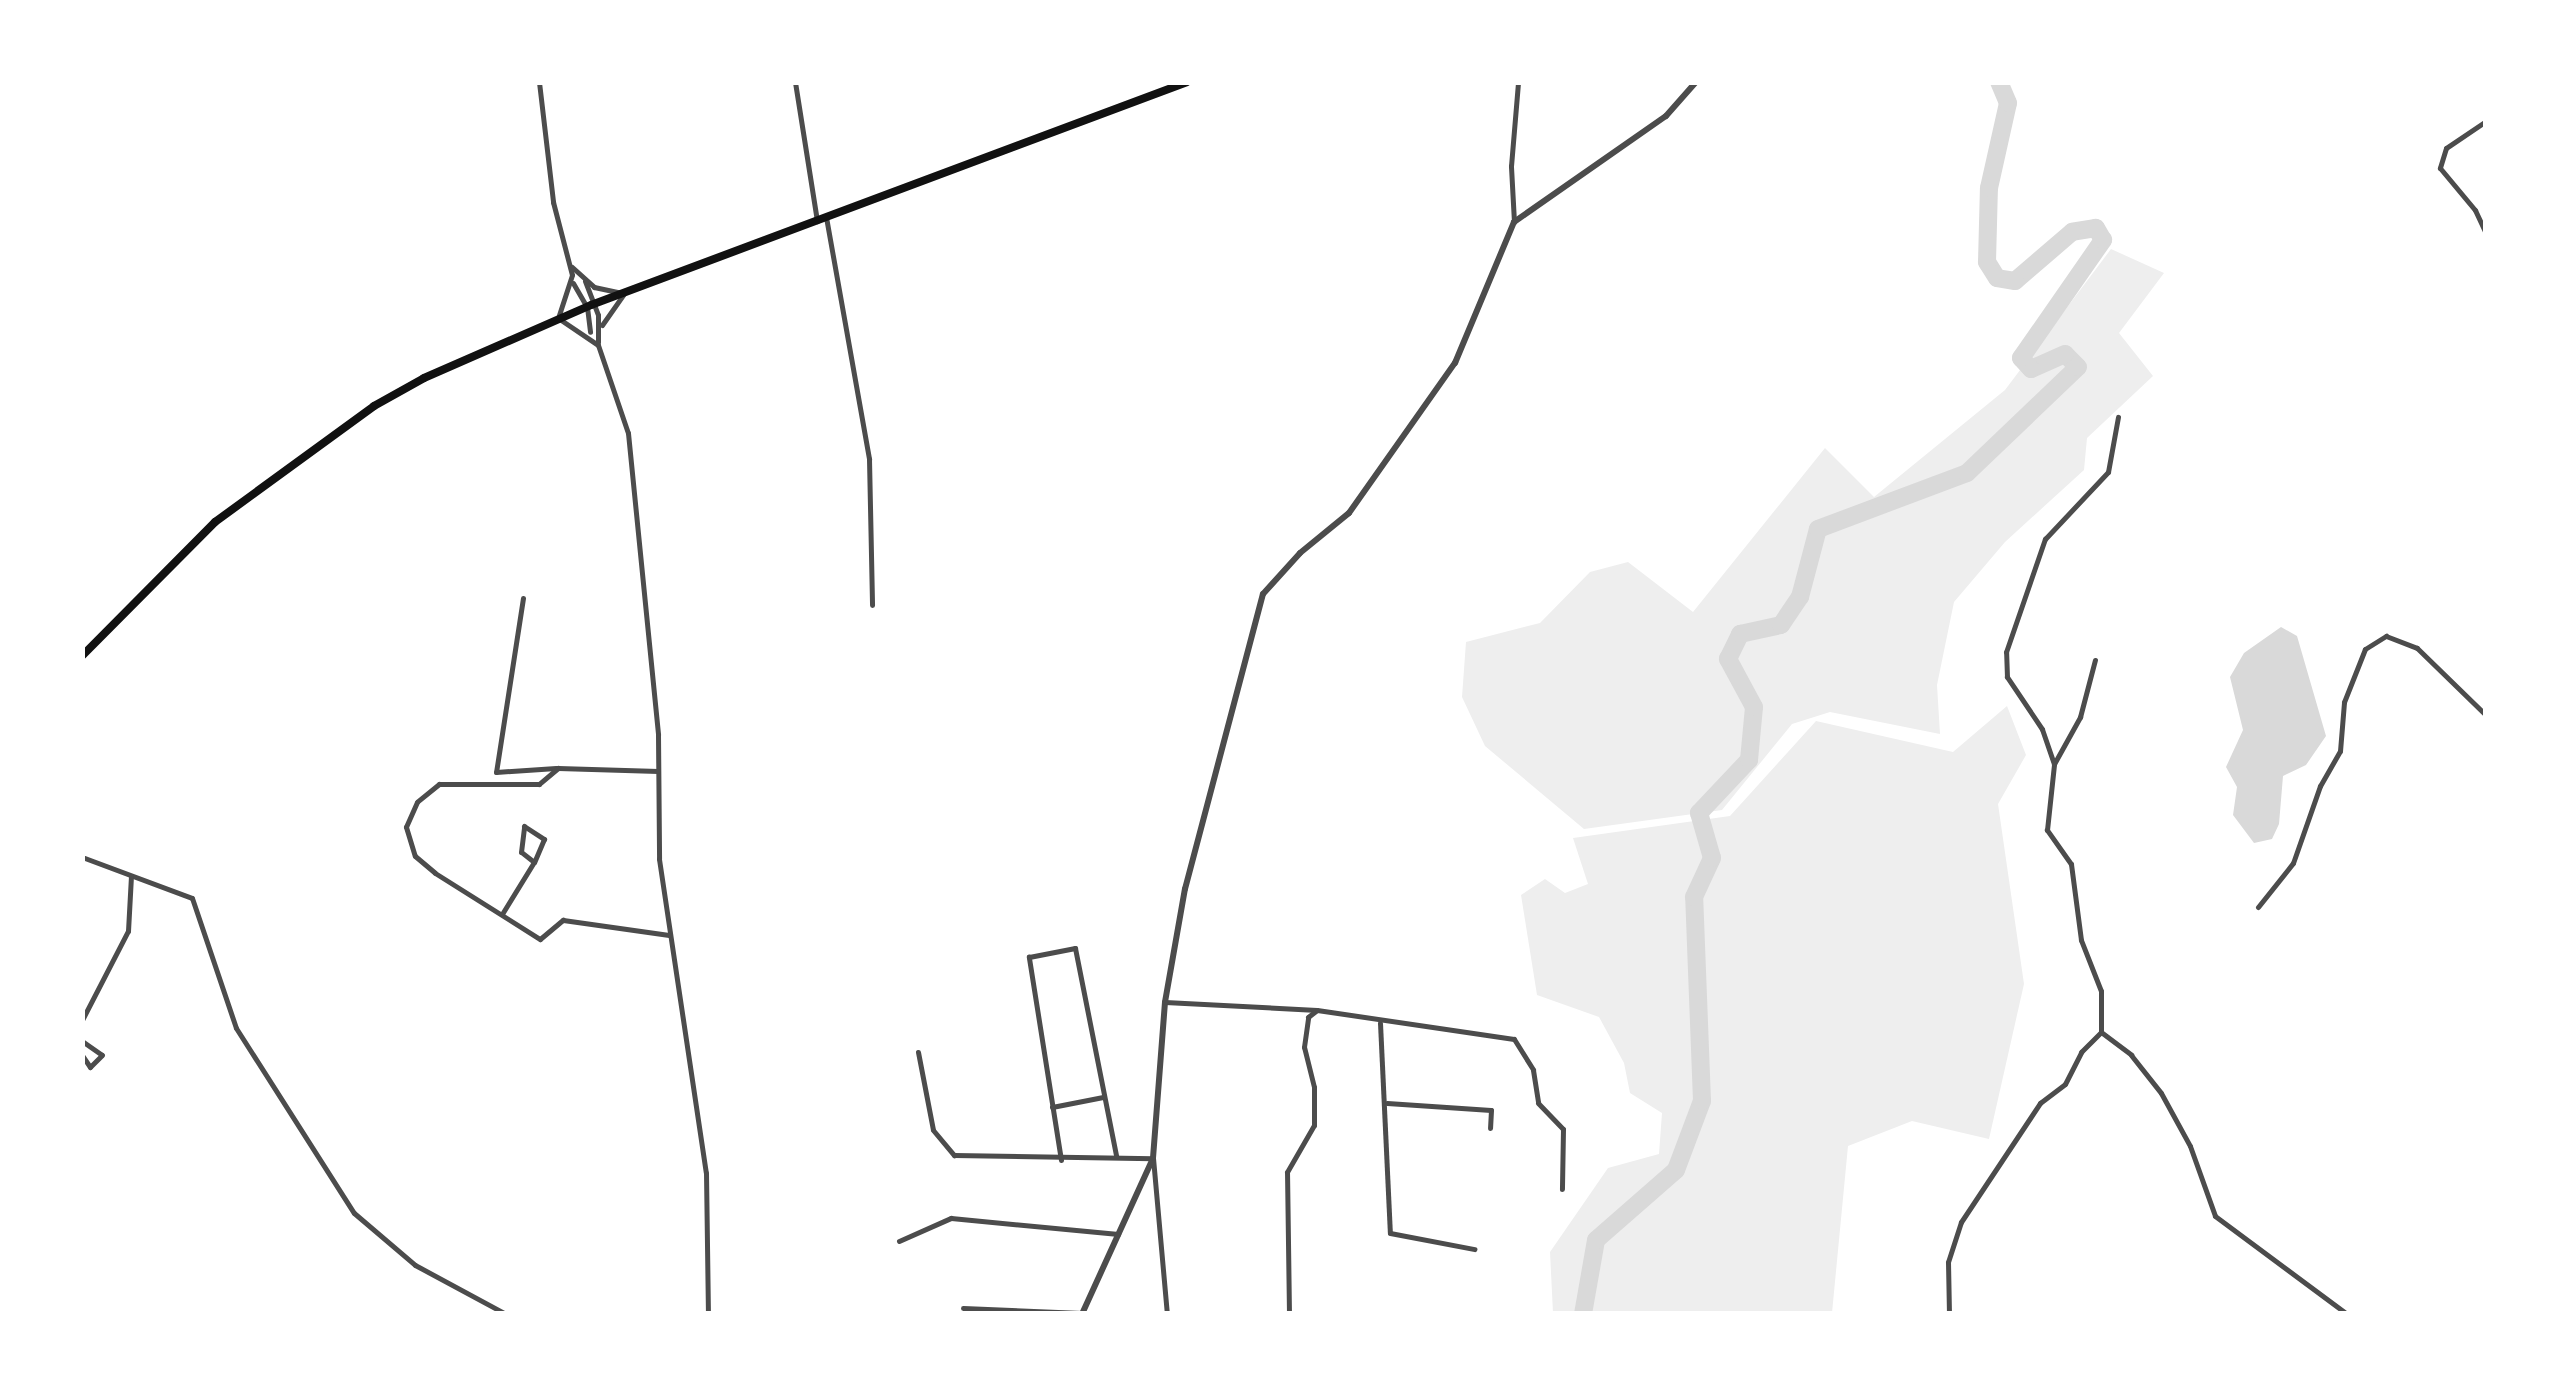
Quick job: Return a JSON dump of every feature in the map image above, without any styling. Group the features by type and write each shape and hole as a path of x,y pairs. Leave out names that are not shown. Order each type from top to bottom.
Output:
{"main road":[{"path":"82,656 206,530 301,456 424,378 558,318 1187,82"}],"street":[{"path":"539,82 552,202 572,280 600,329"},
{"path":"795,82 869,460 872,605"},
{"path":"1168,1314 1153,1158 1165,1002 1196,842 1264,594 1300,552 1349,513 1455,363 1514,222 1511,166 1518,82"},
{"path":"1514,222 1666,116 1696,82"},
{"path":"2486,121 2446,148 2440,168 2475,210 2486,234"},
{"path":"570,265 585,282 592,338"},
{"path":"572,280 558,318 598,345 628,433 658,771 668,935 699,1097 708,1314"},
{"path":"585,282 626,292 600,329 598,345"},
{"path":"2054,764 2042,729 2007,677 2006,652 2045,539 2108,472 2118,417"},
{"path":"523,598 496,772 558,768 658,771"},
{"path":"2258,907 2293,863 2320,786 2340,751 2344,702 2365,649 2386,636 2417,648 2486,714"},
{"path":"1948,1314 1948,1262 1961,1222 2040,1103 2065,1084 2081,1052 2101,1032 2101,990 2081,940 2071,864 2047,830 2054,764 2080,717 2094,660"},
{"path":"558,768 540,784 440,784 411,812 406,826 415,856 540,939 563,920 668,935"},
{"path":"502,915 534,862 544,839 524,826 521,852 534,862"},
{"path":"82,857 180,892 198,906 236,1028 354,1213 415,1265 506,1314"},
{"path":"82,1020 128,930 131,876"},
{"path":"1062,1160 1029,957 1075,948 1116,1156"},
{"path":"1165,1002 1316,1010 1380,1023 1514,1039 1533,1070 1538,1103 1563,1129 1562,1189"},
{"path":"1288,1314 1287,1172 1314,1125 1314,1087 1304,1047 1308,1018 1316,1010"},
{"path":"1380,1023 1388,1103 1390,1233 1474,1249"},
{"path":"2101,1032 2132,1055 2161,1094 2190,1146 2215,1216 2347,1314"},
{"path":"82,1041 102,1054 90,1067 82,1055"},
{"path":"918,1052 933,1130 944,1151 1062,1160 1153,1158"},
{"path":"1052,1106 1103,1097"},
{"path":"1388,1103 1491,1110 1490,1128"},
{"path":"963,1308 1082,1313 1153,1158"},
{"path":"899,1241 951,1218 1118,1234"}],"shaded area":[{"path":"2111,249 2164,273 2119,333 2153,376 2087,438 2084,470 2005,542 1954,602 1937,685 1940,734 1830,712 1792,724 1722,810 1584,829 1485,746 1462,697 1466,642 1540,623 1590,572 1628,562 1693,612 1825,448 1874,497 2005,390"},
{"path":"2281,627 2297,636 2326,736 2306,765 2283,776 2279,824 2272,839 2254,843 2233,815 2237,787 2226,767 2243,730 2230,677 2244,653"},
{"path":"2007,706 2026,755 1998,804 2024,984 1989,1139 1912,1121 1848,1146 1832,1313 1553,1313 1550,1252 1608,1168 1659,1154 1662,1113 1630,1093 1624,1063 1599,1017 1537,995 1521,895 1545,879 1565,893 1588,884 1573,838 1730,816 1816,721 1953,752"}],"waterway":[{"path":"1583,1314 1596,1240 1676,1170 1702,1101 1694,897 1712,858 1699,813 1749,760 1754,707 1728,659 1740,634 1781,625 1800,597 1818,529 1967,473 2078,367 2065,354 2031,369 2021,358 2103,240 2096,228 2072,232 2015,281 1997,278 1987,262 1989,188 2008,103 1999,82"}]}
